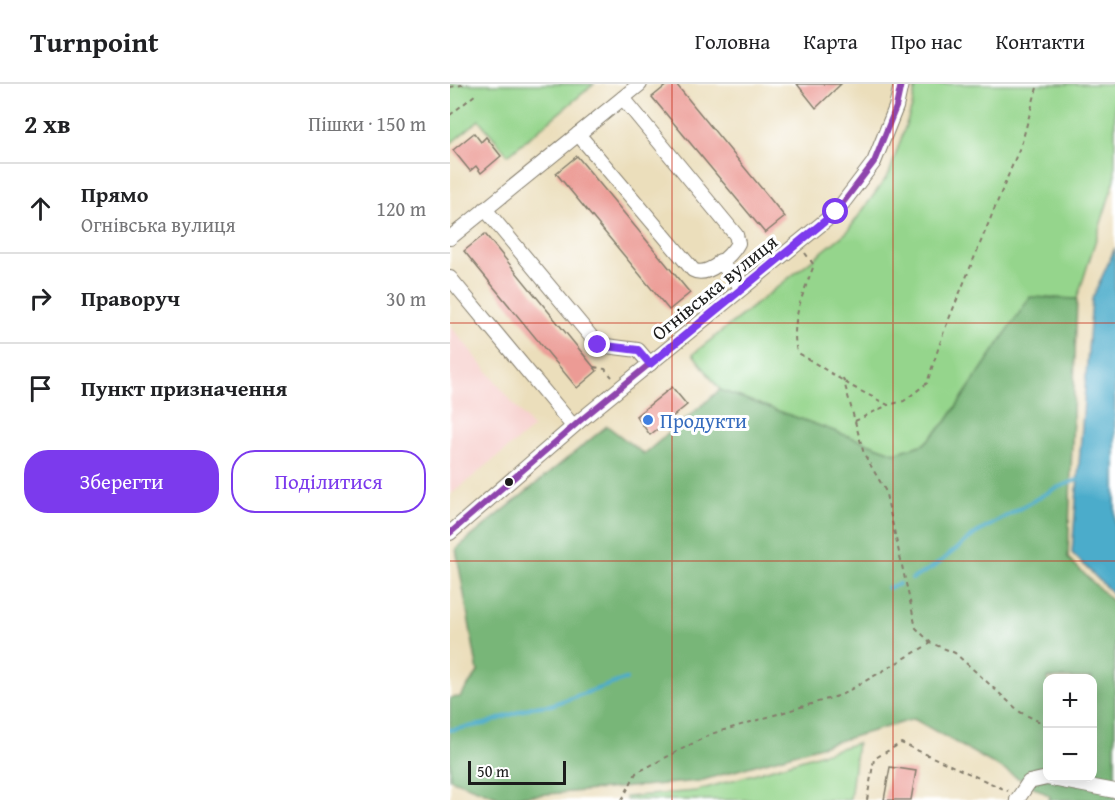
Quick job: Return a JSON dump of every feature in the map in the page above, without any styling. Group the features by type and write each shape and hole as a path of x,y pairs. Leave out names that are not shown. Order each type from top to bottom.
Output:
{"street":[{"path":"450,238 640,84"},
{"name":"Огнівська вулиця","path":"450,533 573,426 836,212 874,162 896,107 901,84"},
{"path":"578,134 693,270 699,274 706,272 734,250 738,243 736,235 623,98"},
{"path":"485,209 598,345 638,350 650,364"},
{"path":"720,261 742,288"},
{"path":"450,278 573,426"},
{"path":"1018,797 1029,782 1047,778 1115,791"}],"path":[{"path":"450,87 468,84"},
{"path":"855,421 888,405 904,401 927,383 944,331 1022,142 1038,84"},
{"path":"450,116 476,94"},
{"path":"798,244 814,265 799,306 794,336 797,352 843,378 853,387 888,405"},
{"path":"594,367 605,369 612,377"},
{"path":"843,378 864,454 885,490 916,627 931,643 955,653 1020,712 1043,724"},
{"path":"622,800 636,773 711,734 841,695 931,643"},
{"path":"867,800 874,759 901,743 1018,797"}],"shaded area":[{"path":"450,325 533,428 450,495"}],"green space":[{"path":"450,84 594,84 508,155 479,120 450,144"},
{"path":"916,84 1115,84 1115,179 1077,299 1030,298 946,422 924,444 895,453 720,390 693,354 847,232 889,174 912,107"},
{"path":"1030,297 1077,299 1068,558 1115,604 1115,800 1049,800 1050,796 914,719 700,781 501,798 450,779 450,698 460,697 478,672 456,549 607,426 644,454 720,390 895,453 924,444 946,422"},
{"path":"857,743 850,800 626,800 626,797 696,791"}],"water":[{"path":"1115,248 1115,596 1072,553 1092,299"}],"building":[{"path":"668,84 676,84 785,217 765,233 652,97"},
{"path":"797,84 841,84 816,108"},
{"path":"474,133 481,142 486,137 501,156 481,173 476,166 470,171 453,150"},
{"path":"577,156 690,293 669,310 556,173"},
{"path":"485,234 597,371 577,388 464,251"},
{"path":"672,387 687,405 650,435 636,416"},
{"path":"890,767 916,771 911,800 884,800"}],"waterway":[{"path":"912,579 935,566 975,534 1054,489 1077,480"},
{"path":"888,588 899,584"},
{"path":"450,730 485,724 532,707 551,705 626,679"}],"transit line":[{"path":"450,533 582,419 836,212 874,162 896,107 901,84"}],"place":[{"name":"Продукти","path":"648,420"}],"route":[{"path":"598,345 638,350 650,364 836,212"}]}
